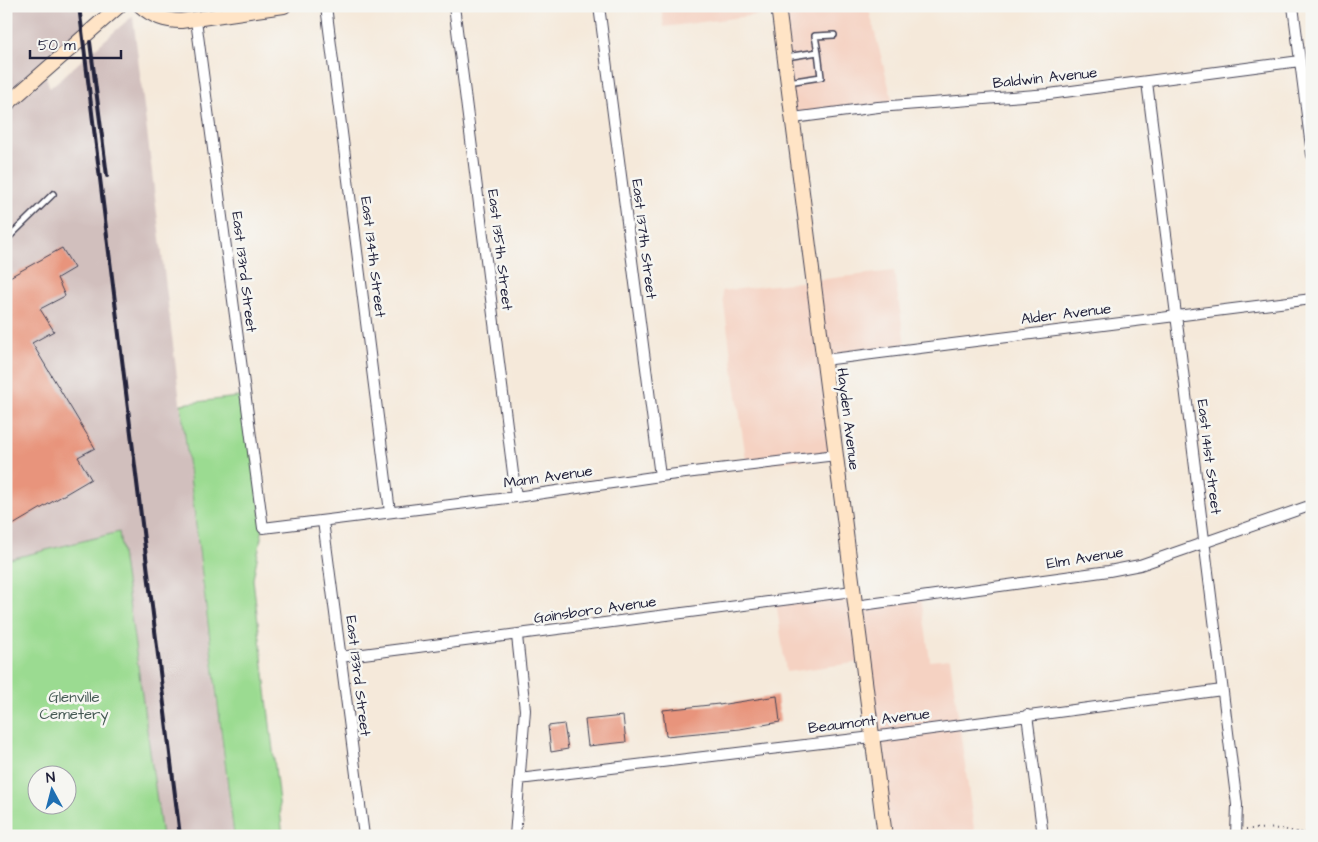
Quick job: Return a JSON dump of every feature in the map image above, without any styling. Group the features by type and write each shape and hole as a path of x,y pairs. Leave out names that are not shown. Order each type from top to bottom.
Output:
{"street":[{"path":"6,105 119,6"},
{"path":"140,6 156,16 170,21 196,20 284,6"},
{"name":"East 134th Street","path":"326,6 390,512"},
{"name":"East 135th Street","path":"454,6 516,498"},
{"name":"East 137th Street","path":"599,6 660,476"},
{"name":"Hayden Avenue","path":"778,6 885,836"},
{"path":"1292,6 1312,155"},
{"name":"East 133rd Street","path":"196,20 263,528"},
{"name":"Baldwin Avenue","path":"793,118 878,107 1049,94 1300,61"},
{"name":"East 141st Street","path":"1147,82 1237,805 1236,836"},
{"name":"Alder Avenue","path":"824,360 1312,299"},
{"name":"Mann Avenue","path":"263,528 516,498 660,476 836,455"},
{"name":"Elm Avenue","path":"855,606 1109,571 1140,564 1312,506"},
{"name":"East 133rd Street","path":"323,520 364,836"},
{"name":"Gainsboro Avenue","path":"340,657 516,636 853,591"},
{"path":"515,836 525,710 516,636"},
{"name":"Beaumont Avenue","path":"519,779 872,736 1222,690"},
{"path":"1027,715 1043,836"}],"lane":[{"path":"788,82 821,77 815,36 834,35"},
{"path":"785,57 818,52"},
{"path":"6,240 53,194"}],"path":[{"path":"1246,829 1282,829 1290,832 1305,833 1312,831"}],"shaded area":[{"path":"6,6 83,6 79,9 83,39 44,71 50,88 133,17 233,836 157,836 117,533 6,560"},
{"path":"141,6 284,6 196,20"},
{"path":"661,6 868,6 894,106 793,118 779,12 664,27"},
{"path":"894,271 906,350 825,360 836,455 747,466 722,291"},
{"path":"853,591 855,605 921,597 930,661 950,659 975,836 885,836 862,662 786,672 776,601"}],"green space":[{"path":"245,396 263,528 253,579 283,836 234,836 181,404"},
{"name":"Glenville Cemetery","path":"119,532 162,836 6,836 6,560"}],"building":[{"path":"62,248 74,268 57,278 65,296 40,309 54,331 32,343 95,448 78,457 91,479 6,529 6,279"},
{"path":"777,696 780,722 740,729 666,736 663,710 719,705"},
{"path":"623,716 626,742 588,746 585,720"},
{"path":"564,724 568,749 551,752 548,726"}],"railway":[{"path":"79,6 180,836"},
{"path":"90,42 107,176"}]}
